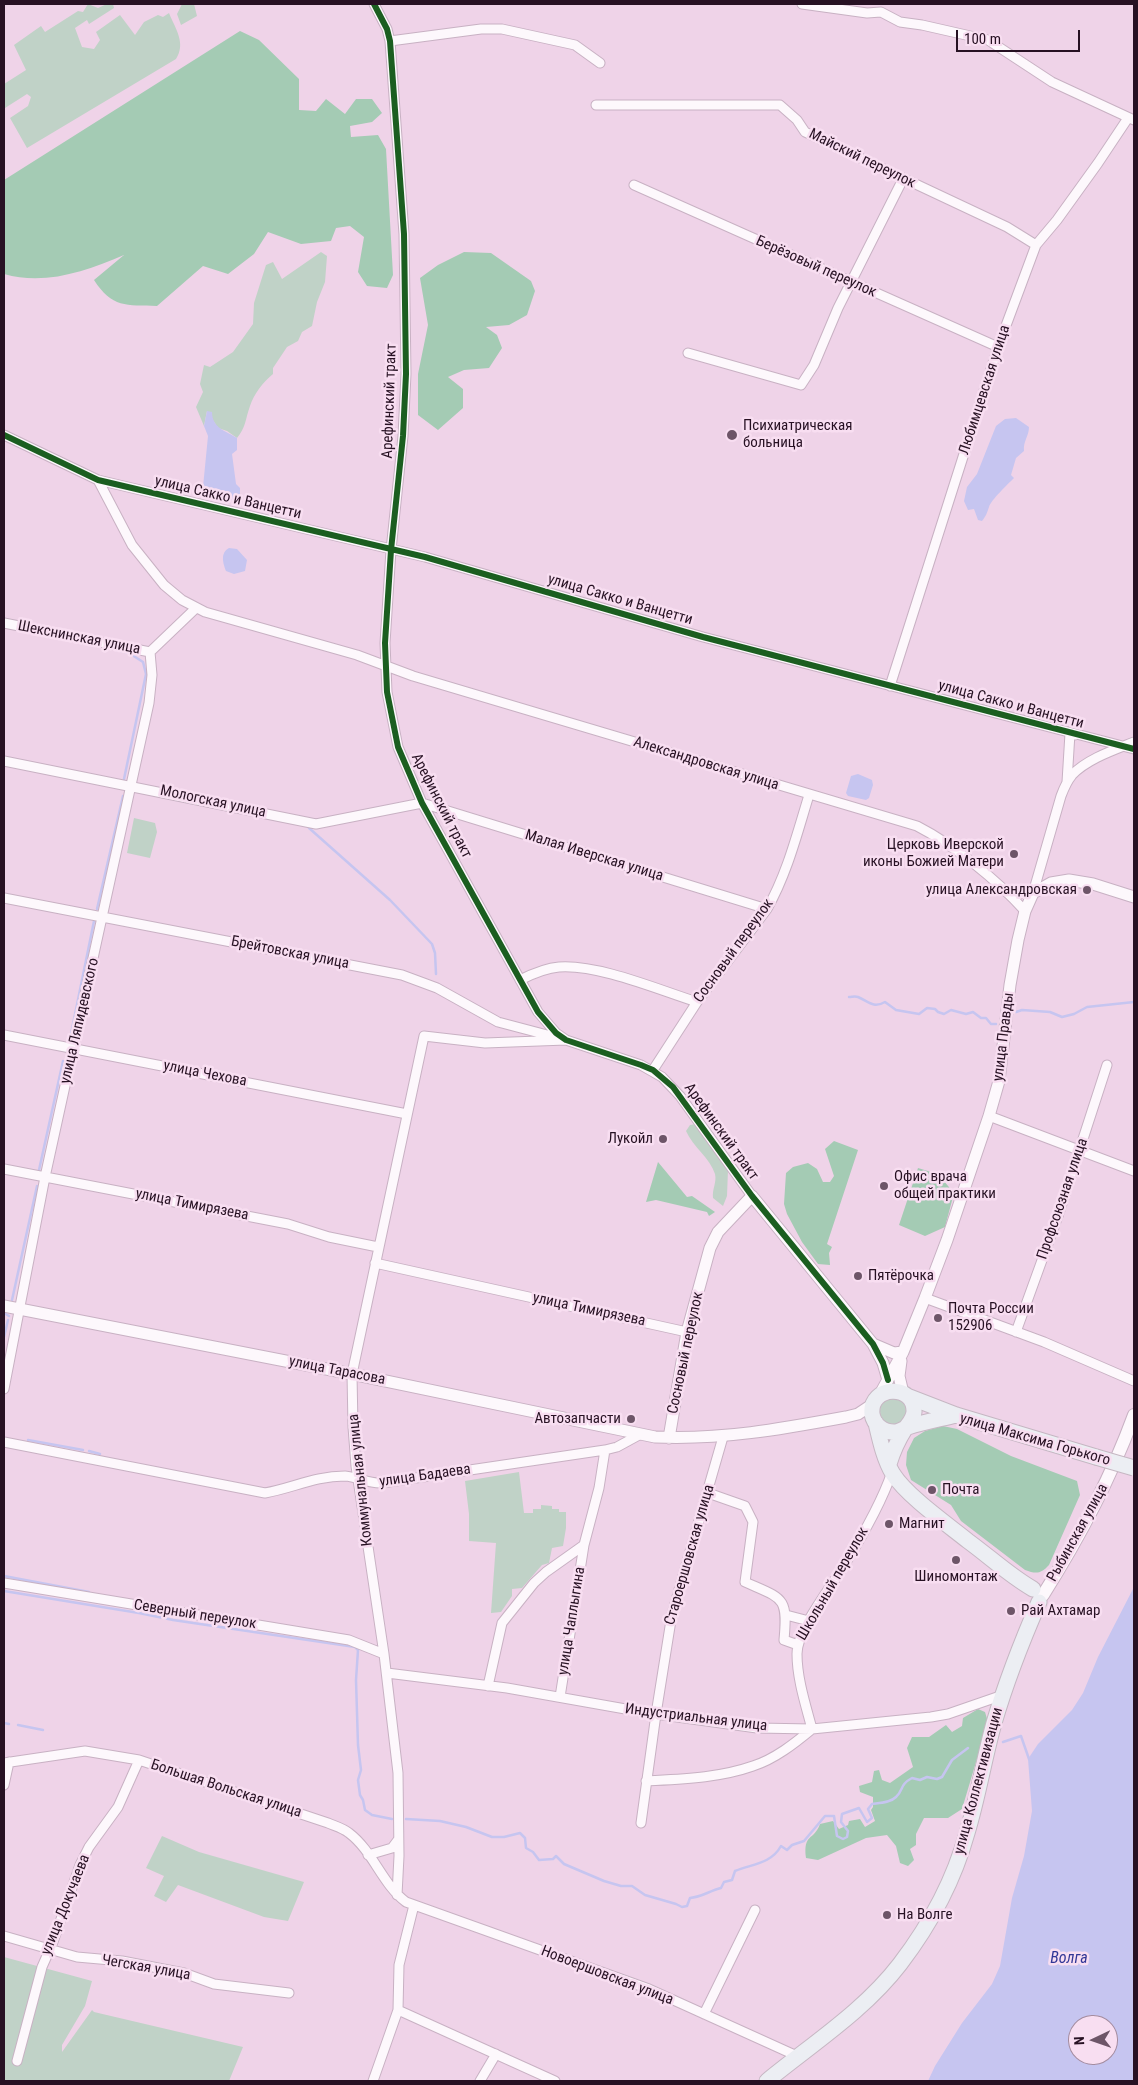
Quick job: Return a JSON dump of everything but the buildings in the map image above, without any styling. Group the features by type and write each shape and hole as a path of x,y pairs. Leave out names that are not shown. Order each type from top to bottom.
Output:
{"main road":[{"path":"891,1468 892,1452 912,1420 914,1410 905,1395 888,1391 875,1410 880,1441 891,1468 901,1483 931,1511 1035,1596"},
{"name":"улица Максима Горького","path":"905,1395 956,1415 1134,1468"},
{"path":"875,1410 888,1431 897,1432 906,1428"},
{"name":"улица Максима Горького","path":"906,1428 956,1415"},
{"name":"Рыбинская улица","path":"1035,1596 1110,1476 1134,1415"},
{"name":"улица Коллективизации","path":"767,2081 848,2016 880,1987 908,1952 930,1917 951,1877 967,1835 994,1725 1031,1620 1035,1596"}],"street":[{"name":"Арефинский тракт","path":"374,4 387,29 390,41 404,234 406,374 403,436 391,550 385,667 387,692 396,740 422,803 538,1012 556,1033 566,1040 653,1070 680,1096 752,1196 873,1344 883,1363 888,1380"},
{"path":"802,4 867,13 881,12 900,22 988,40 1052,82 1131,119"},
{"path":"390,41 480,29 502,29 575,45 600,63"},
{"name":"Майский переулок","path":"596,105 748,104 780,106 797,120 805,132 1007,227 1036,244"},
{"name":"Любимцевская улица","path":"890,686 998,347 1036,244 1057,220 1131,119"},
{"path":"688,353 800,385 814,364 838,308 903,179"},
{"name":"Берёзовый переулок","path":"634,185 998,347"},
{"name":"улица Сакко и Ванцетти","path":"4,435 98,480 471,569 703,637 1124,746"},
{"path":"98,480 126,535 155,574 172,593 196,608 356,655 385,667"},
{"name":"Шекснинская улица","path":"4,623 150,652 196,608"},
{"name":"улица Ляпидевского","path":"4,1389 45,1177 149,703 152,675 150,652"},
{"name":"Александровская улица","path":"385,667 917,826 943,841 1009,894 1024,911"},
{"path":"1066,783 1070,733"},
{"name":"улица Правды","path":"875,1410 903,1352 925,1298 947,1240 989,1116 999,1081 1010,985 1024,911 1033,893 1066,783 1073,774 1086,764 1134,742"},
{"path":"1124,746 1134,749"},
{"name":"Мологская улица","path":"4,760 316,824 422,803"},
{"name":"Сосновый переулок","path":"653,1070 697,1002 767,909 775,895 809,795"},
{"name":"Малая Иверская улица","path":"422,803 767,909"},
{"path":"1009,894 1033,893 1052,883 1069,880 1093,884 1134,897"},
{"name":"Брейтовская улица","path":"4,898 402,975 437,988 498,1022 566,1040"},
{"path":"520,980 548,968 561,966 583,968 600,971 697,1002"},
{"name":"улица Чехова","path":"4,1035 407,1114"},
{"name":"Коммунальная улица","path":"396,1895 399,1856 398,1773 387,1673 358,1479 353,1427 352,1374 424,1036 486,1043 566,1040"},
{"name":"Профсоюзная улица","path":"1016,1332 1058,1216 1107,1066"},
{"path":"989,1116 1134,1171"},
{"name":"улица Тимирязева","path":"4,1169 288,1224 329,1237 378,1247"},
{"name":"Сосновый переулок","path":"669,1438 687,1332 710,1248 718,1232 752,1196"},
{"name":"улица Тимирязева","path":"375,1263 687,1332"},
{"path":"925,1298 1016,1332 1134,1381"},
{"name":"улица Тарасова","path":"4,1306 352,1374 639,1435 669,1438"},
{"path":"873,1344 894,1353 903,1352"},
{"name":"улица Правды","path":"903,1352 899,1376 905,1395"},
{"path":"669,1438 724,1437 846,1417 875,1410"},
{"name":"улица Бадаева","path":"4,1442 259,1492 271,1492 312,1480 346,1476 368,1482 382,1483 605,1450 617,1447 639,1435"},
{"name":"Староершовская улица","path":"641,1823 656,1714 674,1608 724,1437"},
{"name":"улица Чаплыгина","path":"560,1697 584,1545 599,1488 605,1450"},
{"name":"Школьный переулок","path":"812,1729 798,1666 798,1645 809,1621 833,1580 844,1566 881,1500 891,1468"},
{"path":"708,1493 745,1506 753,1522 745,1582 779,1598 783,1603 786,1615 784,1640 798,1645"},
{"name":"улица Чаплыгина","path":"488,1686 502,1623 534,1583 584,1545"},
{"name":"Северный переулок","path":"4,1583 349,1640 384,1654"},
{"path":"786,1615 809,1621"},
{"name":"Индустриальная улица","path":"387,1673 488,1686 656,1714 758,1728 812,1729 931,1717 948,1714 1003,1695"},
{"path":"646,1781 708,1777 754,1766 783,1751 812,1729"},
{"name":"Большая Вольская улица","path":"6,1762 85,1751 138,1760 342,1828 350,1834 368,1855 396,1895 414,1905"},
{"name":"улица Докучаева","path":"17,2061 39,1974 84,1856 115,1812 138,1760"},
{"path":"4,1785 6,1762"},
{"path":"368,1855 392,1848 398,1840"},
{"path":"373,2081 398,2010 399,1965 414,1905"},
{"name":"Новоершовская улица","path":"414,1905 649,1989 797,2056"},
{"path":"704,2014 733,1959 755,1910"},
{"name":"Чегская улица","path":"4,1936 85,1958 122,1961 184,1973 214,1984 289,1993"},
{"path":"398,2010 555,2081"},
{"path":"480,2081 496,2054"}],"green space":[{"path":"88,4 98,8 107,4 113,4 114,8 89,24 87,20 75,28 82,47 94,49 100,40 96,32 120,15 135,35 144,22 158,15 163,17 169,13 179,36 179,53 176,59 27,148 10,118 28,106 31,97 27,94 5,108 4,118 4,84 26,70 14,45 41,26 45,32 78,11 83,12"},
{"path":"182,4 194,4 197,16 181,25 177,14"},
{"path":"240,31 259,40 299,79 299,110 316,111 326,99 345,114 356,99 372,99 382,113 372,122 350,126 351,137 378,135 386,149 393,275 387,288 367,286 358,272 364,237 350,226 336,228 331,241 301,244 268,232 254,254 228,274 203,266 157,306 121,303 107,296 94,280 124,255 65,275 35,278 4,274 4,180"},
{"path":"321,252 327,256 325,282 317,302 312,326 302,332 298,341 287,347 273,368 273,374 262,384 256,393 240,434 237,438 227,431 218,428 207,411 204,426 196,407 203,392 200,384 204,365 210,367 233,352 253,324 254,303 266,265 273,262 282,279"},
{"path":"464,252 491,253 531,281 535,291 527,315 509,325 486,327 497,335 502,348 489,368 464,370 448,377 463,389 463,408 438,430 418,415 418,374 428,325 420,278 438,265"},
{"path":"134,818 155,823 157,832 150,858 127,853"},
{"path":"696,1124 728,1170 727,1196 723,1206 713,1198 715,1174 713,1168 686,1131 690,1125"},
{"path":"834,1141 858,1150 827,1244 832,1247 829,1253 830,1265 818,1264 802,1242 787,1214 784,1204 786,1173 793,1167 808,1163 817,1169 823,1182 830,1182 834,1176 825,1149"},
{"path":"658,1162 687,1197 692,1196 715,1212 709,1216 707,1212 656,1200 646,1202"},
{"path":"918,1168 944,1176 943,1180 954,1193 945,1227 925,1236 899,1225"},
{"path":"893,1398 903,1401 906,1411 903,1421 893,1424 883,1421 880,1411 883,1401"},
{"path":"943,1426 957,1429 1011,1456 1077,1481 1080,1495 1049,1565 1041,1572 1035,1573 1025,1570 961,1521 951,1505 911,1480 906,1465 907,1452 914,1438 925,1431"},
{"path":"519,1472 524,1513 533,1513 533,1509 541,1509 541,1505 552,1506 552,1509 559,1509 559,1512 566,1512 563,1546 552,1548 549,1563 542,1565 522,1588 512,1589 512,1596 501,1612 491,1613 496,1543 469,1541 469,1514 465,1481"},
{"path":"978,1709 985,1712 988,1722 962,1809 948,1818 924,1818 916,1834 916,1845 910,1849 914,1860 908,1866 900,1863 896,1846 887,1835 866,1838 818,1860 806,1858 806,1845 820,1824 833,1821 839,1829 848,1825 849,1821 860,1819 865,1827 875,1821 871,1810 873,1807 873,1797 860,1792 859,1786 872,1782 874,1771 879,1770 882,1780 890,1783 913,1767 907,1748 912,1737 929,1737 946,1725 952,1732 962,1726 963,1718"},
{"path":"162,1836 199,1852 304,1882 288,1921 264,1917 178,1885 166,1902 154,1896 164,1876 146,1868"},
{"path":"4,1957 92,1981 85,2006 62,2045 62,2052 92,2010 243,2047 229,2081 4,2081"}],"water":[{"path":"207,411 212,412 214,422 217,425 237,438 237,450 232,454 236,484 240,488 240,499 227,501 218,497 210,499 211,494 203,487 208,436 204,426"},
{"path":"1016,418 1029,427 1024,451 1016,458 1011,475 1014,478 990,504 982,521 978,520 974,509 968,510 964,501 967,487 977,474 996,426 1005,419"},
{"path":"229,548 237,549 247,560 245,571 234,574 226,571 223,555"},
{"path":"858,774 872,780 873,785 869,798 866,800 848,796 846,793 851,776"},
{"name":"Волга","path":"1134,1587 1134,2081 928,2081 935,2066 962,2023 992,1984 1000,1966 1012,1898 1024,1856 1032,1811 1028,1759 1038,1744 1072,1710 1083,1693 1098,1657"}],"waterway":[{"path":"117,650 129,653 143,662 146,674 124,779"},
{"path":"97,909 123,796"},
{"path":"309,828 390,900 432,944 435,953 436,974"},
{"path":"70,1039 94,921"},
{"path":"849,997 858,997 874,1005 885,1002 896,1010 919,1014 927,1008 935,1009 944,1014 951,1010 966,1014 973,1012 981,1018 986,1018 991,1024 996,1024"},
{"path":"1016,1012 1022,1010 1050,1012 1062,1017 1074,1014 1087,1007 1134,1002"},
{"path":"39,1170 63,1061"},
{"path":"12,1300 37,1186"},
{"path":"4,1313 9,1316"},
{"path":"4,1337 8,1320"},
{"path":"28,1440 83,1450"},
{"path":"89,1451 100,1454"},
{"path":"4,1576 89,1592"},
{"path":"4,1591 173,1620 355,1647 358,1650 356,1680 358,1745 361,1770 358,1780 360,1795 365,1810 372,1815 392,1819"},
{"path":"4,1723 9,1724"},
{"path":"18,1725 43,1730"},
{"path":"1003,1742 1021,1736 1029,1759"},
{"path":"406,1819 440,1821 466,1827 492,1837 504,1837 520,1833 525,1838 526,1848 533,1852 539,1860 553,1859 556,1856 564,1864 604,1881 621,1886 632,1886 645,1895 682,1907 687,1906 690,1898 721,1888 724,1882 732,1880 735,1871 761,1863 772,1857 781,1846 787,1850 792,1845 804,1841 825,1816 834,1816 837,1836 843,1839 847,1837 848,1831 841,1822 842,1814 859,1808 867,1822 872,1818 868,1809 872,1804 894,1799 903,1785 912,1778 920,1780 927,1777 937,1779 942,1777 952,1760 968,1748"},
{"path":"235,1796 259,1805"}],"cycle path":[{"path":"374,4 387,29 390,41 404,234 406,374 403,436 391,550 385,643 387,692 398,747 422,803 538,1012 556,1033 566,1040 653,1070 673,1087 752,1196 873,1344 883,1363 888,1380"},
{"path":"4,435 98,480 425,557 703,637 1134,749"}],"place":[{"name":"Психиатрическая больница","path":"732,435"},
{"name":"Церковь Иверской иконы Божией Матери","path":"1014,854"},
{"name":"улица Александровская","path":"1087,890"},
{"name":"Лукойл","path":"663,1139"},
{"name":"Офис врача общей практики","path":"884,1186"},
{"name":"Пятёрочка","path":"858,1276"},
{"name":"Почта России 152906","path":"938,1318"},
{"name":"Автозапчасти","path":"631,1419"},
{"name":"Почта","path":"932,1490"},
{"name":"Магнит","path":"889,1524"},
{"name":"Шиномонтаж","path":"956,1560"},
{"name":"Рай Ахтамар","path":"1011,1611"},
{"name":"На Волге","path":"887,1915"}]}
